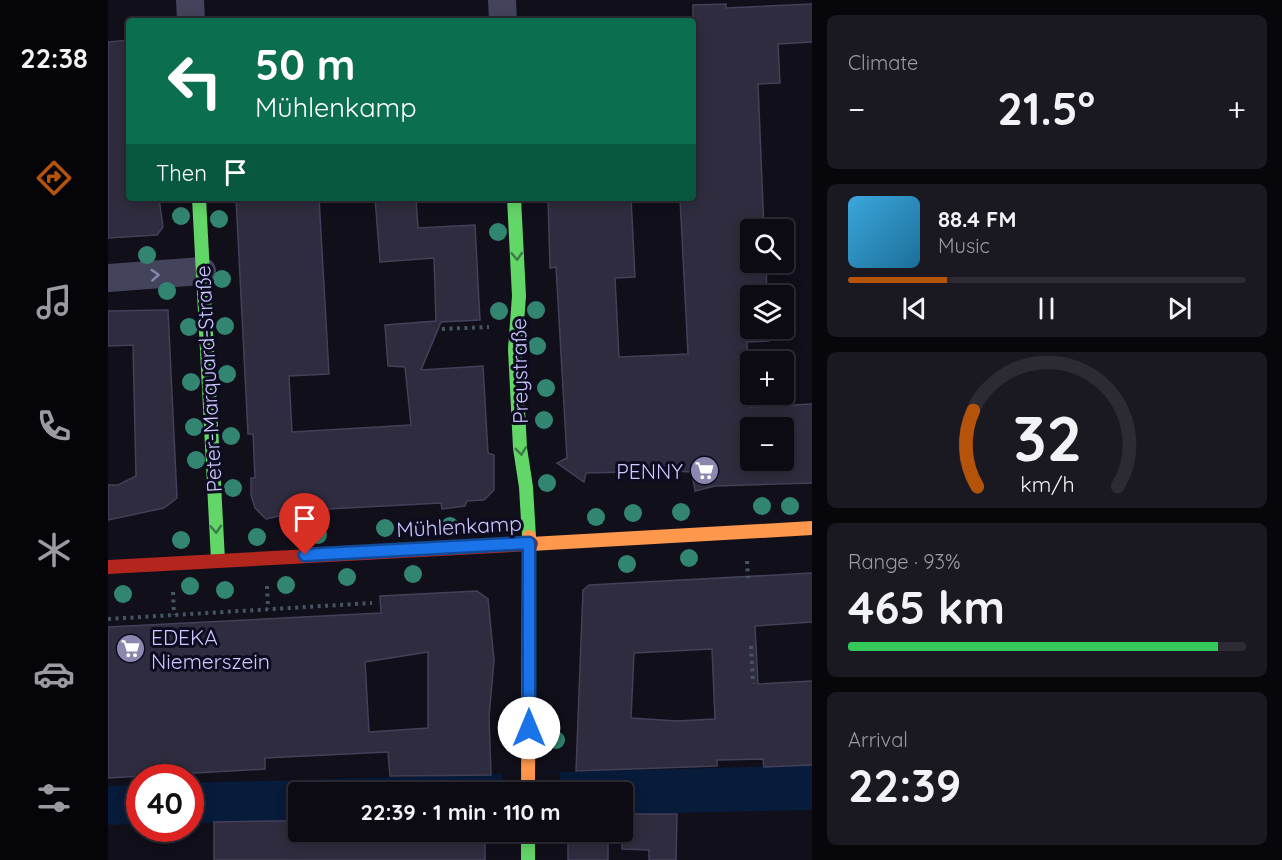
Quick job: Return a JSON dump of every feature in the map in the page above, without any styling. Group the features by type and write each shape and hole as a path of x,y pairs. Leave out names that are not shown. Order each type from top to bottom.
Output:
{"street":[{"path":"190,0 191,18"},
{"path":"502,0 503,18"},
{"name":"Peter-Marquard-Straße","path":"199,201 218,560"},
{"name":"Preystraße","path":"514,201 519,296 515,349 520,448 526,487 529,543 529,782"},
{"path":"108,278 202,272"},
{"name":"Mühlenkamp","path":"108,567 812,528"},
{"path":"528,842 528,860"}],"path":[{"path":"442,329 517,326"},
{"path":"267,587 268,609"},
{"path":"173,593 174,615"},
{"path":"108,619 372,603"},
{"path":"751,646 753,684"}],"water":[{"path":"812,765 812,810 633,814 633,782 288,782 288,821 204,823 204,783"},
{"path":"126,785 126,824 108,825 108,786"}],"pier":[{"path":"560,773 560,782 502,782 502,774"}],"building":[{"path":"726,4 726,8 812,4 812,42 778,44 780,83 758,84 764,219 740,219 740,273 766,273 767,285 740,285 740,339 769,339 769,341 747,342 747,351 740,351 740,405 750,405 750,407 812,404 812,483 715,486 695,491 692,472 586,473 584,482 557,463 567,458 556,267 550,268 548,201 631,201 635,277 615,278 619,357 688,354 680,201 696,201 696,18 693,18 693,5"},
{"path":"126,40 126,201 159,201 163,227 157,235 108,238 108,42"},
{"path":"236,201 319,201 329,374 289,376 292,432 411,425 405,367 388,366 385,325 436,321 434,258 380,262 375,201 416,201 418,228 475,225 480,320 441,322 421,370 483,366 488,453 494,455 494,490 484,500 467,501 465,506 442,509 441,503 308,510 266,519 255,508 251,495 251,478 255,478 253,434 248,434"},
{"path":"168,310 177,498 164,508 108,520 108,485 118,485 136,476 133,345 108,346 108,311"},
{"path":"812,573 812,622 755,626 758,684 812,681 812,765 764,767 763,759 717,760 717,766 576,771 583,590 589,585","holes":["712,649 715,719 677,721 631,718 634,653"]},
{"path":"477,591 488,599 494,660 489,717 491,775 390,776 388,752 265,758 265,769 204,772 204,764 126,764 126,777 108,778 108,627 381,613 380,596","holes":["428,652 428,728 369,732 365,662"]},
{"path":"633,814 677,814 676,860 649,860 649,850 622,849 622,842 633,842"},
{"path":"288,821 288,842 485,842 485,860 214,860 214,822"},
{"path":"568,842 608,842 608,860 568,860"}],"traffic: fast":[{"path":"199,201 218,560"},
{"path":"514,201 519,296 515,349 520,448 526,487 529,537"},
{"path":"528,842 528,860"}],"traffic: slow":[{"path":"531,544 812,528"},
{"path":"528,782 529,537"}],"traffic: jam":[{"path":"108,567 531,544"}],"place":[{"name":"PENNY","path":"704,471"},
{"name":"EDEKA Niemerszein","path":"130,649"}],"route":[{"path":"305,555 529,543 529,728"}]}
